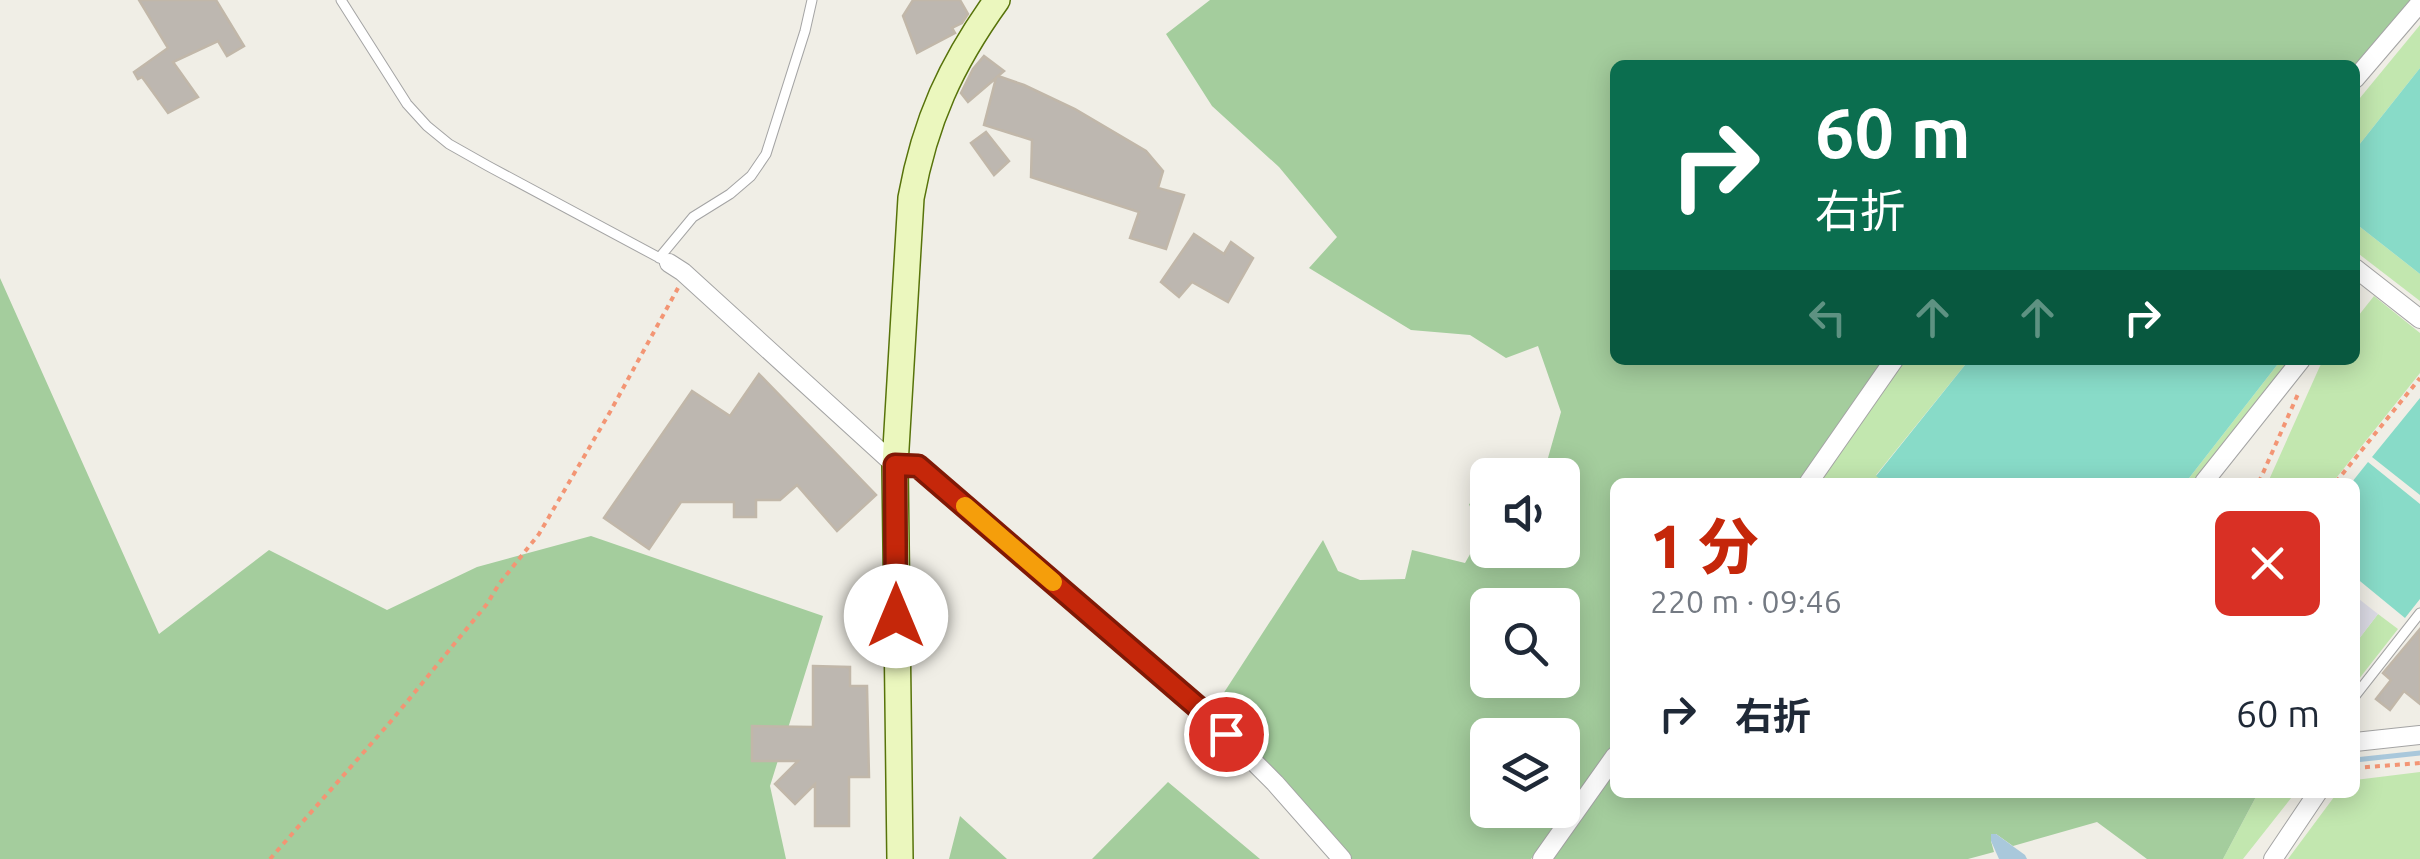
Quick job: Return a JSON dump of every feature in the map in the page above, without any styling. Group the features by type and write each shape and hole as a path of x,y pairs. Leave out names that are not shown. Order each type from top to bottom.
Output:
{"street":[{"path":"900,859 895,465 911,198 919,155 948,79 968,41 998,0"},
{"path":"2360,73 2420,3"},
{"path":"664,260 686,275 895,465 918,466 1200,709 1276,784 1342,859"},
{"path":"2360,280 2420,319"},
{"path":"1813,478 1891,365"},
{"path":"2207,478 2297,365"},
{"path":"2360,741 2420,735"},
{"path":"1542,859 1610,763"},
{"path":"2273,859 2314,798"}],"lane":[{"path":"341,0 407,104 427,126 488,166 664,260 693,218 752,176 766,154 812,0"},
{"path":"2360,690 2420,612"}],"path":[{"path":"270,859 431,674 539,534 686,275"},
{"path":"2339,478 2420,378"},
{"path":"2261,478 2302,384"},
{"path":"2360,768 2420,763"}],"green space":[{"path":"1210,0 2412,0 2360,62 1610,60 1610,365 1882,365 1803,478 1610,478 1610,751 1580,792 1580,718 1470,718 1470,828 1554,828 1531,859 1347,859 1212,711 1323,540 1338,571 1360,580 1405,579 1412,550 1465,563 1470,554 1470,568 1580,568 1580,458 1548,458 1561,412 1538,346 1506,358 1470,335 1411,330 1309,268 1337,237 1279,167 1212,106 1166,34"},
{"path":"2420,25 2420,68 2360,144 2360,98"},
{"path":"2360,227 2420,274 2420,301 2360,255"},
{"path":"0,278 159,634 269,550 387,610 477,567 591,536 823,616 770,786 786,859 0,859"},
{"path":"2374,296 2420,333 2420,373 2336,478 2270,478 2321,365 2360,365 2360,314"},
{"path":"1895,365 1965,365 1876,475 1879,478 1817,478"},
{"path":"2277,365 2286,365 2198,478 2189,478"},
{"path":"2378,614 2398,629 2360,678 2360,637"},
{"path":"2420,772 2420,859 2288,859 2333,798 2360,798 2360,779"},
{"path":"1610,775 1610,798 2255,798 2223,859 2147,859 2097,822 2013,846 1996,834 1991,841 1994,852 1968,859 1548,859 1571,828 1580,828 1580,816"},
{"path":"1168,782 1260,859 1092,859"},
{"path":"2255,798 2291,798 2243,859 2223,859"},
{"path":"960,816 1007,859 949,859"}],"shaded area":[{"path":"2420,68 2420,274 2360,227 2360,144"},
{"path":"1965,365 2277,365 2189,478 1876,476"},
{"path":"2420,398 2420,495 2372,457"},
{"path":"2368,462 2420,504 2420,599 2405,618 2360,581 2360,478 2355,478"},
{"path":"2360,600 2378,614 2360,637"},
{"path":"1991,834 1996,834 2027,859 1999,859"}],"building":[{"path":"139,0 216,0 244,46 227,56 218,41 173,62 198,97 168,113 134,72 168,48"},
{"path":"913,0 960,0 968,14 952,28 955,33 917,53 903,16"},
{"path":"984,56 1004,71 998,76 1075,109 1146,151 1163,171 1158,188 1184,195 1166,249 1130,238 1139,212 1031,177 1032,140 984,125 996,78 968,102 961,93"},
{"path":"986,132 1009,161 994,175 971,143"},
{"path":"1194,234 1224,254 1231,242 1253,258 1228,302 1192,282 1179,297 1161,282"},
{"path":"759,374 876,495 837,531 797,485 780,500 756,500 756,517 734,517 734,502 681,502 649,549 604,518 692,391 730,416"},
{"path":"2420,629 2420,704 2404,691 2390,710 2376,699 2391,680 2383,673"},
{"path":"813,666 850,667 850,686 867,686 869,777 849,777 849,826 815,826 815,784 795,804 775,784 798,761 752,761 752,726 813,727"}],"waterway":[{"path":"2360,759 2420,753"}],"slow traffic":[{"path":"965,506 1053,582"}],"route":[{"path":"896,616 895,465 918,466 1226,734"}]}
